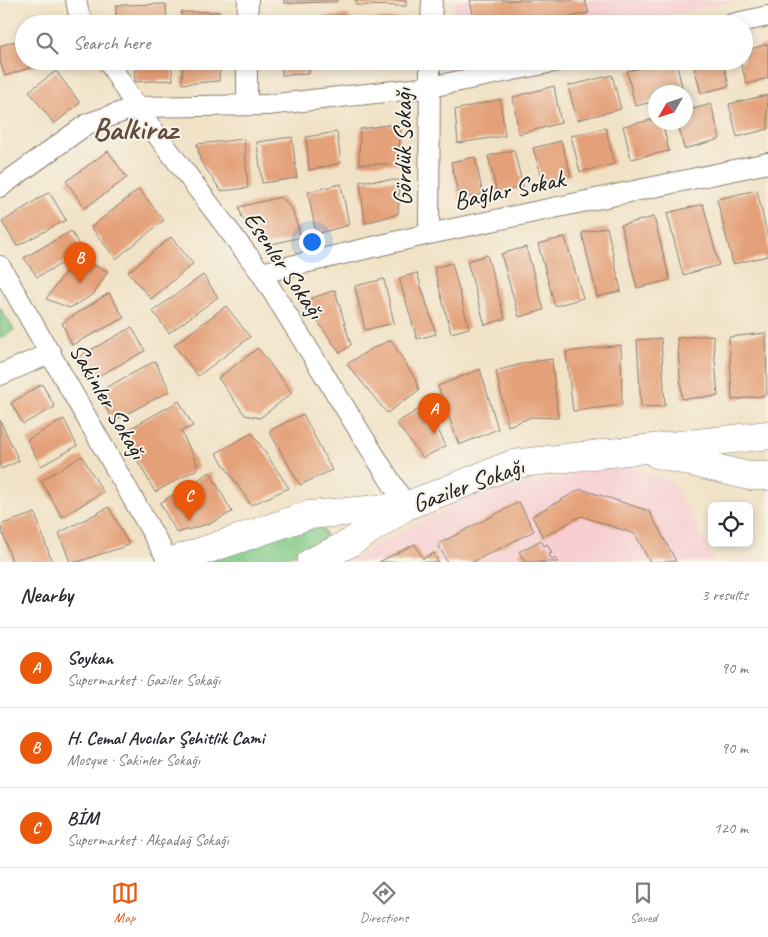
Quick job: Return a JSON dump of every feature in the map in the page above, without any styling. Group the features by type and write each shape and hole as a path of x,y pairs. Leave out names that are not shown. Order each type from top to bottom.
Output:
{"street":[{"path":"76,0 79,15"},
{"path":"248,0 248,15"},
{"path":"431,15 432,0"},
{"path":"753,19 768,16"},
{"name":"Esenler Sokağı","path":"113,70 136,107 261,273 406,506"},
{"path":"247,70 247,105"},
{"name":"Gördük Sokağı","path":"429,234 430,70"},
{"path":"0,187 87,124 136,107 267,105 430,87 514,70"},
{"name":"Bağlar Sokak","path":"261,273 429,234 768,163"},
{"name":"Sakinler Sokağı","path":"0,266 170,562"},
{"path":"0,375 51,353"},
{"name":"Gaziler Sokağı","path":"311,562 350,543 406,506 514,464 768,435"},
{"name":"Gaziler Sokağı","path":"639,449 749,476 768,476"},
{"path":"170,562 308,515 406,506"}],"shaded area":[{"path":"455,0 741,0 668,15 454,15"},
{"path":"624,463 672,483 705,539 713,562 348,562 467,497"}],"green space":[{"path":"0,307 14,330 0,339"},
{"path":"321,521 326,538 277,562 192,562"}],"building":[{"path":"284,0 337,0 337,2 284,3"},
{"path":"356,0 406,0 406,6 356,5"},
{"path":"470,0 585,0 589,13 579,15 473,15"},
{"path":"166,4 167,15 116,15 116,5"},
{"path":"181,12 220,12 220,15 181,15"},
{"path":"15,41 15,70 23,70 5,76 0,62 0,46"},
{"path":"768,44 768,78 747,84 743,70 753,70 753,48"},
{"path":"134,70 172,70 173,80 135,82"},
{"path":"183,70 220,70 219,81 182,84"},
{"path":"282,70 309,70 309,74 282,75"},
{"path":"678,70 681,85 648,85 648,103 635,106 627,71"},
{"path":"695,70 725,70 729,86 701,93"},
{"path":"56,71 80,103 54,124 29,91"},
{"path":"612,75 621,109 577,120 568,86"},
{"path":"554,86 561,123 519,134 513,97"},
{"path":"767,95 768,129 737,137 729,104"},
{"path":"500,99 505,136 458,143 455,110"},
{"path":"711,104 720,139 684,149 680,130 693,130 693,109"},
{"path":"648,121 648,130 664,130 669,151 631,159 623,126"},
{"path":"401,123 398,164 359,164 360,129"},
{"path":"606,128 614,164 580,172 571,136"},
{"path":"337,132 341,163 309,170 306,137"},
{"path":"292,137 297,178 262,183 257,142"},
{"path":"244,139 248,188 221,191 200,160 197,144"},
{"path":"561,141 571,175 543,182 533,148"},
{"path":"514,150 523,187 497,193 488,156"},
{"path":"108,151 127,178 85,208 66,181"},
{"path":"475,157 483,194 459,199 451,162"},
{"path":"400,180 398,214 365,223 360,181"},
{"path":"341,184 349,225 316,234 308,192"},
{"path":"139,189 164,220 116,259 91,227"},
{"path":"757,190 768,238 768,256 733,264 717,199"},
{"path":"49,192 66,220 17,246 2,222"},
{"path":"281,197 292,209 301,237 264,246 250,230 250,225 242,218 239,207"},
{"path":"703,204 719,265 683,275 667,213"},
{"path":"654,217 670,280 637,288 621,225"},
{"path":"607,227 621,291 597,297 582,233"},
{"path":"71,231 83,252 37,277 24,258"},
{"path":"171,237 193,264 151,299 128,272"},
{"path":"565,237 583,298 555,306 538,244"},
{"path":"526,247 544,310 519,317 501,254"},
{"path":"487,255 505,319 485,325 467,261"},
{"path":"75,259 108,271 94,294 70,308 46,299"},
{"path":"452,263 469,328 451,333 434,268"},
{"path":"417,273 436,334 417,339 399,278"},
{"path":"203,275 218,297 169,333 153,311"},
{"path":"384,279 394,323 365,330 355,286"},
{"path":"335,290 351,345 340,353 305,304 312,298"},
{"path":"109,293 124,318 72,345 62,323"},
{"path":"226,306 250,337 198,376 174,345"},
{"path":"132,327 145,351 91,380 78,357"},
{"path":"766,333 767,395 732,400 729,337"},
{"path":"713,335 718,396 682,399 677,338"},
{"path":"661,338 665,406 641,407 637,340"},
{"path":"391,340 415,379 419,390 387,413 347,364 371,349"},
{"path":"621,345 622,405 573,411 566,352"},
{"path":"258,348 292,393 260,418 245,415 218,378"},
{"path":"552,359 558,418 532,417 508,426 496,371 525,363"},
{"path":"155,361 170,391 113,421 98,392"},
{"path":"480,369 498,429 459,445 438,386"},
{"path":"42,384 55,407 23,424 11,403"},
{"path":"179,401 193,426 181,431 199,468 155,492 122,433"},
{"path":"426,405 446,446 423,458 396,423"},
{"path":"303,414 332,470 300,485 269,431"},
{"path":"64,419 77,446 41,466 27,440"},
{"path":"0,420 19,461 1,469 0,466"},
{"path":"252,433 289,488 251,505 216,453"},
{"path":"82,456 103,492 62,517 41,481"},
{"path":"210,472 232,512 211,523 177,533 160,503"},
{"path":"581,489 649,511 676,561 650,562 635,534 581,516 543,537 532,516"},
{"path":"519,502 534,531 473,562 447,562 438,544"},
{"path":"109,507 129,545 77,562 70,562 59,533"},
{"path":"35,513 52,562 12,562 0,525"},
{"path":"541,540 544,546 547,544 552,553 549,554 552,560 556,558 558,562 525,562 519,552"},
{"path":"415,544 423,559 434,553 438,562 379,562"}],"place":[{"name":"H. Cemal Avcılar Şehitlik Cami","path":"80,283"},
{"name":"Soykan","path":"434,434"},
{"name":"BİM","path":"189,521"}],"district":[{"name":"Balkiraz","path":"135,129"}]}
